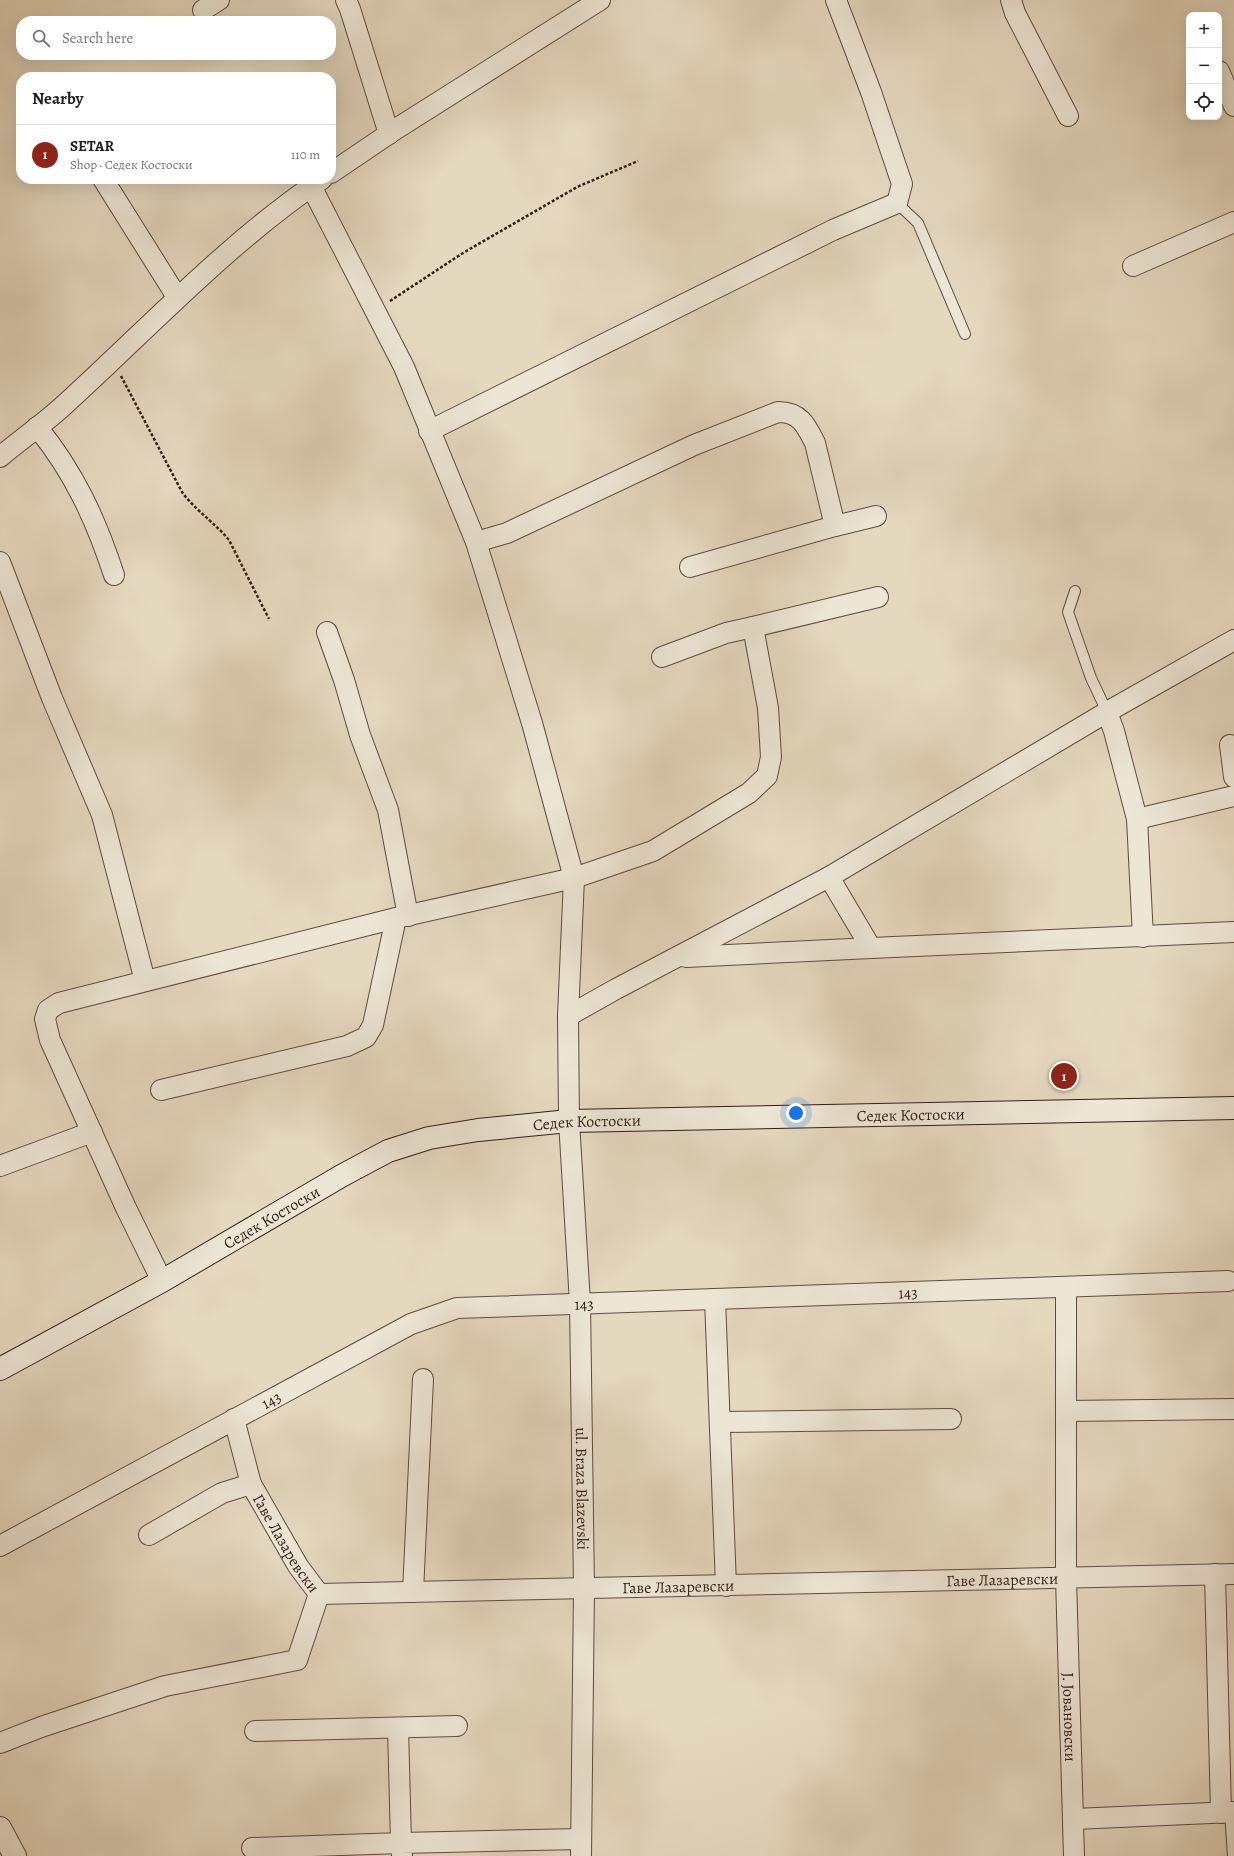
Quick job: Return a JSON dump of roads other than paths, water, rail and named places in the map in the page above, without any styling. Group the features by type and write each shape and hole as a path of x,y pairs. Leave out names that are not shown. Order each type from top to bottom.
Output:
{"main road":[{"name":"Седек Костоски","path":"0,1369 162,1281 343,1175 388,1152 429,1138 478,1130 569,1121 1234,1108"},
{"path":"0,1828 16,1856"}],"street":[{"path":"346,0 389,134"},
{"path":"336,170 389,134 600,0"},
{"path":"429,431 833,230 897,203 902,184 871,92 836,0"},
{"path":"1011,0 1015,13 1068,116"},
{"path":"1222,78 1234,106"},
{"path":"106,184 177,297"},
{"path":"0,457 60,408 177,297 239,242 281,208 316,184"},
{"name":"ul. Braza Blazevski","path":"317,184 375,310 404,367 429,431 476,542 532,723 574,878 568,1016 569,1121 580,1303 584,1588 581,1848"},
{"path":"1133,266 1234,222"},
{"path":"476,542 507,533 687,448 778,412 789,412 798,417 813,439 834,526"},
{"path":"37,427 55,448 75,482 100,533 114,575"},
{"path":"690,567 834,526 876,516"},
{"path":"0,562 52,698 102,815 145,981"},
{"path":"662,657 726,633 878,597"},
{"path":"162,1281 126,1208 50,1040 45,1019 48,1010 59,1003 145,981 402,917 574,878 653,851 749,794 767,776 771,757 768,708 753,627"},
{"path":"162,1090 347,1046 366,1037 373,1025 402,917 388,810 360,735 328,632"},
{"path":"568,1016 616,989 829,877 1107,712 1234,640"},
{"path":"1107,712 1114,731 1137,819 1143,937"},
{"path":"1230,745 1234,777"},
{"path":"1137,819 1234,796"},
{"path":"829,877 871,948"},
{"path":"734,927 737,953"},
{"path":"677,958 737,953 1234,932"},
{"path":"0,1166 92,1132"},
{"name":"143","path":"0,1546 411,1324 457,1308 1228,1281"},
{"name":"Ј. Јовановски","path":"1066,1287 1066,1578 1074,1856"},
{"path":"715,1299 726,1586"},
{"path":"413,1592 423,1379"},
{"path":"1066,1411 1234,1409"},
{"path":"720,1422 951,1418"},
{"name":"Гаве Лазаревски","path":"234,1419 251,1484 298,1566 318,1594 1225,1574"},
{"path":"149,1535 222,1493 251,1484"},
{"path":"1074,1819 1228,1812 1225,1574"},
{"path":"0,1743 41,1727 165,1686 297,1660 318,1594"},
{"path":"255,1731 457,1726"},
{"path":"398,1728 401,1850"},
{"path":"252,1848 401,1850 581,1848"}],"lane":[{"path":"897,203 918,223 965,334"},
{"path":"1075,591 1068,612 1091,678 1107,712"},
{"path":"1228,1812 1233,1856"}],"place":[{"name":"SETAR","path":"1064,1076"}]}
